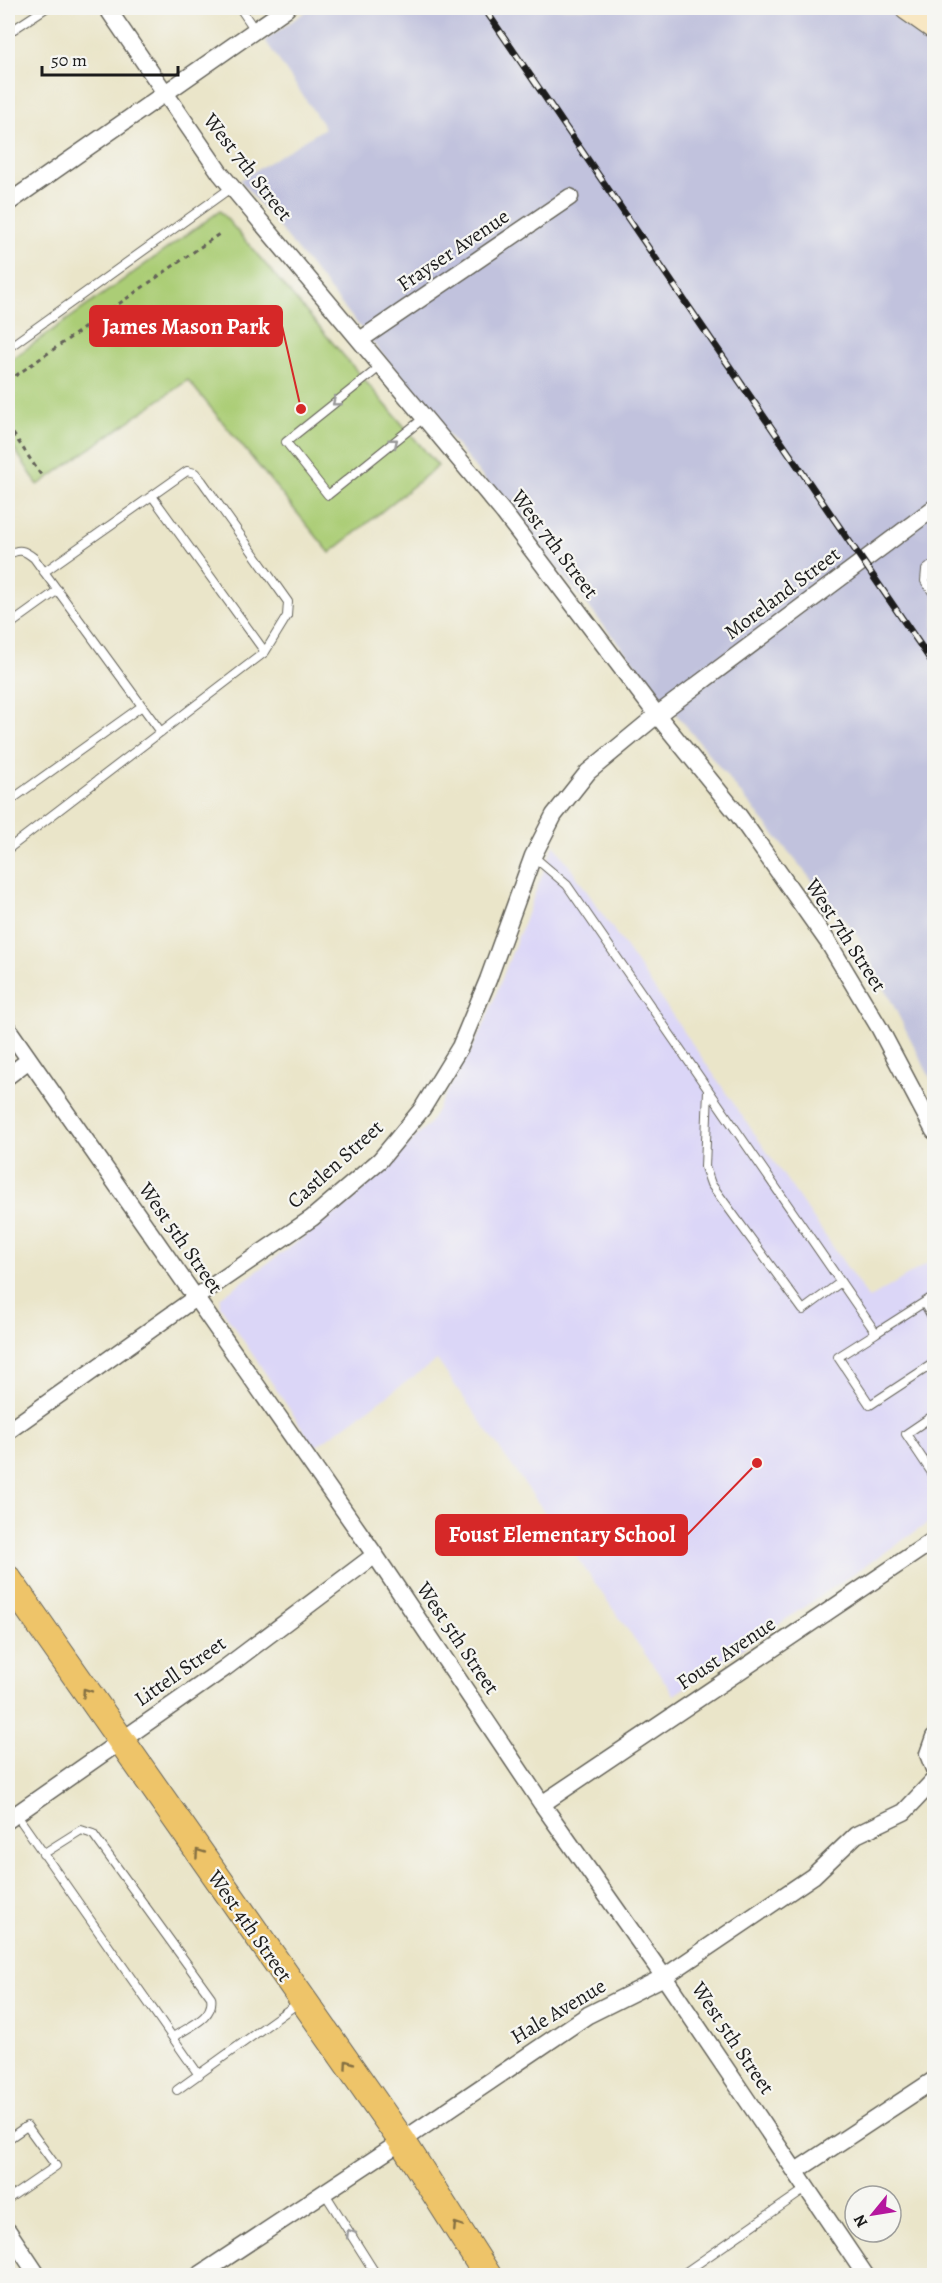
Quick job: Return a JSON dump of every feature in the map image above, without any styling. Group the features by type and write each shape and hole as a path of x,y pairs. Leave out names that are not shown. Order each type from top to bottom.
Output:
{"main road":[{"name":"West 4th Street","path":"8,1579 402,2141 488,2276"}],"street":[{"name":"West 7th Street","path":"107,8 164,94 232,187 504,513 657,715 739,816 828,942 880,1029 934,1131"},
{"path":"8,203 287,8"},
{"path":"907,8 934,27"},
{"name":"Frayser Avenue","path":"360,340 570,197"},
{"name":"Moreland Street","path":"657,715 934,508"},
{"name":"Castlen Street","path":"8,1431 312,1218 380,1160 422,1109 460,1047 488,981 533,856 554,815 588,772 657,715"},
{"name":"West 5th Street","path":"8,1029 375,1555 542,1804 664,1977 866,2276"},
{"path":"8,1076 29,1060"},
{"name":"Foust Avenue","path":"542,1804 934,1540"},
{"name":"Littell Street","path":"11,1817 225,1668 375,1555"},
{"path":"934,1737 928,1754 934,1769"},
{"name":"Hale Avenue","path":"198,2276 588,2015 664,1977 813,1876 856,1835 904,1812 934,1780"},
{"path":"796,2171 934,2080"},
{"path":"8,2231 38,2276"}],"lane":[{"path":"8,33 46,8"},
{"path":"240,8 255,30"},
{"path":"8,348 232,187"},
{"path":"382,365 286,442 328,495 424,417"},
{"path":"9,845 265,652 287,616 288,602 195,473 187,471 44,572"},
{"path":"152,496 265,652"},
{"path":"8,555 15,550 25,551 34,558 161,732"},
{"path":"934,564 926,570 925,581 934,594"},
{"path":"8,626 58,590"},
{"path":"8,802 142,706"},
{"path":"533,856 567,885 876,1333"},
{"path":"708,1090 705,1167 711,1184 803,1310 841,1282"},
{"path":"934,1296 838,1357 870,1405 934,1363"},
{"path":"924,1303 934,1320"},
{"path":"934,1415 906,1434 934,1476"},
{"path":"11,1817 43,1854 199,2075"},
{"path":"43,1854 81,1830 93,1834 211,1997 212,2005 209,2014 173,2037"},
{"path":"177,2090 302,2000"},
{"path":"8,2139 27,2126 56,2166 8,2199"},
{"path":"680,2276 807,2188"},
{"path":"324,2191 377,2276"}],"path":[{"path":"8,381 222,232"},
{"path":"8,426 43,478"}],"shaded area":[{"path":"311,8 934,8 934,1085 859,938 240,180 325,128 265,40"},
{"path":"554,844 869,1299 934,1259 934,1519 674,1695 437,1360 315,1447 220,1306 220,1298 345,1207 429,1124 482,1030"}],"green space":[{"path":"220,211 438,466 330,553 188,380 38,485 8,439 8,362"}],"railway":[{"path":"484,8 934,665"}],"place":[{"name":"James Mason Park","path":"301,409"},
{"name":"Foust Elementary School","path":"757,1463"}]}
